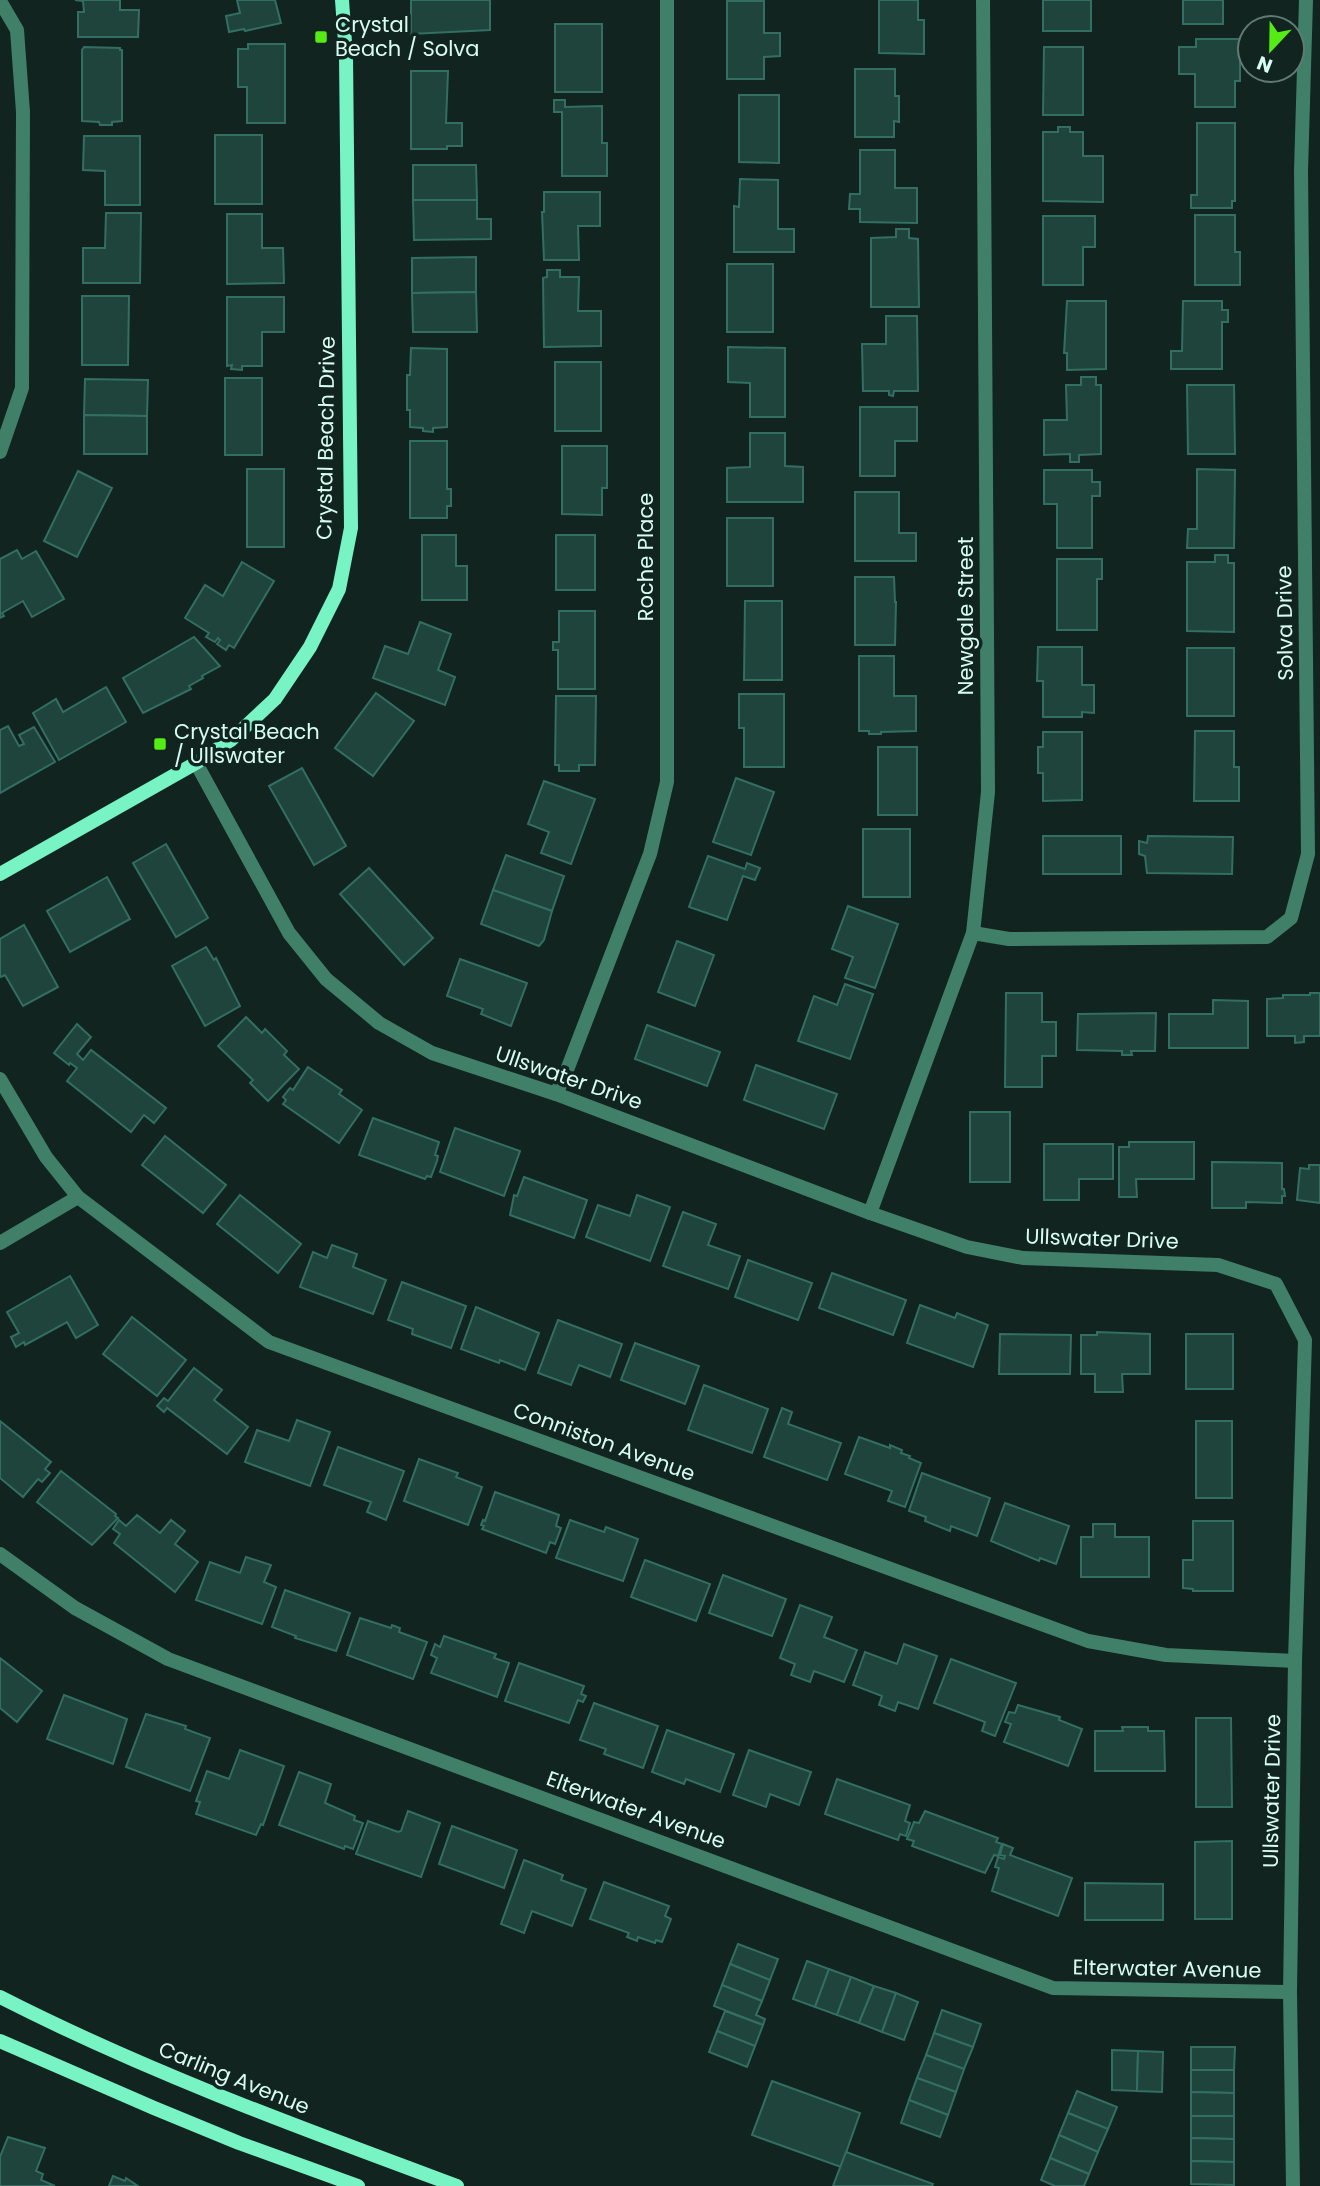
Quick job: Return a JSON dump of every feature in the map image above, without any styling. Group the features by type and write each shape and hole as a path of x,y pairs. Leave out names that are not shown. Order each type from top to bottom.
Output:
{"street":[{"name":"Crystal Beach Drive","path":"0,874 196,763 231,740 275,699 285,686 310,648 339,589 351,528 346,69 342,0"},
{"name":"Roche Place","path":"556,1094 650,854 667,782 667,0"},
{"name":"Newgale Street","path":"870,1213 973,933 988,792 983,0"},
{"name":"Solva Drive","path":"973,933 1009,939 1267,937 1291,918 1308,855 1301,185 1306,0"},
{"path":"0,1 17,30 23,112 22,388 0,452"},
{"name":"Ullswater Drive","path":"196,763 289,933 326,979 379,1023 432,1054 556,1094 967,1247 1023,1258 1218,1265 1276,1284 1305,1340 1295,1661 1290,1992 1293,2186"},
{"name":"Conniston Avenue","path":"0,1079 46,1157 78,1197 269,1342 1088,1641 1166,1655 1295,1661"},
{"path":"0,1243 78,1197"},
{"name":"Elterwater Avenue","path":"0,1554 75,1608 168,1660 1053,1988 1290,1992"},
{"name":"Carling Avenue","path":"0,1997 79,2037 269,2116 457,2186"},
{"path":"0,2041 32,2057 229,2139 358,2186"}],"building":[{"path":"75,0 120,0 120,10 139,10 138,37 78,37 78,12 84,12 83,1"},
{"path":"237,0 275,0 281,23 229,32 226,16 240,13"},
{"path":"411,0 490,0 490,30 411,34"},
{"path":"879,0 918,0 918,20 924,20 924,54 879,53"},
{"path":"1043,0 1091,0 1091,31 1043,31"},
{"path":"1183,0 1223,0 1223,24 1183,24"},
{"path":"727,1 764,1 764,33 780,33 780,56 764,57 764,79 727,79"},
{"path":"555,24 602,24 602,92 555,92"},
{"path":"1196,39 1236,39 1235,107 1195,107 1195,74 1179,74 1179,47 1196,47"},
{"path":"248,44 285,44 285,123 247,123 247,87 238,87 238,49 248,49"},
{"path":"84,47 122,50 122,121 112,122 112,125 100,125 99,122 82,121"},
{"path":"1044,47 1083,47 1083,115 1043,115"},
{"path":"855,69 895,69 899,122 894,121 894,137 855,137"},
{"path":"411,71 448,71 446,123 462,123 462,146 447,146 447,149 411,149"},
{"path":"739,95 779,95 779,163 739,162"},
{"path":"554,100 565,100 565,107 602,106 602,143 607,143 607,176 562,176 562,112 554,112"},
{"path":"1197,123 1235,123 1235,201 1232,201 1232,208 1191,208 1191,195 1197,195"},
{"path":"1058,127 1070,127 1070,132 1083,132 1083,156 1103,156 1103,202 1043,201 1043,132 1058,132"},
{"path":"215,135 262,135 262,204 215,204"},
{"path":"84,136 140,136 140,205 105,205 105,171 83,170"},
{"path":"860,150 895,150 895,188 917,188 917,223 860,222 860,209 849,209 850,194 860,194"},
{"path":"413,165 476,165 477,200 413,200"},
{"path":"740,179 778,180 778,229 794,229 794,252 734,252 734,206 739,207"},
{"path":"544,192 600,192 600,226 578,226 579,260 544,260"},
{"path":"413,200 477,200 477,219 491,219 491,239 414,240"},
{"path":"106,213 141,213 140,283 83,283 83,248 105,248"},
{"path":"227,214 262,214 262,248 283,248 284,283 227,284"},
{"path":"1195,215 1235,215 1235,252 1240,252 1240,285 1195,285"},
{"path":"1043,216 1095,216 1095,247 1083,247 1083,285 1043,285"},
{"path":"896,229 909,229 909,238 918,239 919,307 871,307 871,238 896,237"},
{"path":"476,257 476,292 412,293 412,258"},
{"path":"727,264 773,264 773,332 727,332"},
{"path":"547,270 560,270 560,277 579,277 578,311 601,311 601,346 544,347 543,278 547,277"},
{"path":"476,292 477,332 413,332 412,293"},
{"path":"82,296 129,296 128,365 82,365"},
{"path":"227,297 284,297 284,332 262,332 262,366 242,366 242,370 231,369 232,365 227,366"},
{"path":"1067,301 1106,301 1106,369 1067,370 1067,353 1064,353"},
{"path":"1183,301 1222,301 1222,310 1228,310 1228,322 1222,322 1222,369 1171,369 1171,351 1182,351"},
{"path":"886,316 917,316 918,391 894,391 893,396 889,395 889,391 863,391 862,344 886,344"},
{"path":"728,347 785,348 785,417 750,417 750,383 728,382"},
{"path":"411,348 447,349 447,427 433,428 433,432 410,427 407,375 410,375"},
{"path":"555,362 601,362 601,431 555,431"},
{"path":"1081,377 1096,377 1096,385 1101,385 1101,454 1079,455 1079,462 1070,462 1070,454 1044,455 1044,420 1067,420 1066,385 1081,385"},
{"path":"225,378 262,378 262,455 225,455"},
{"path":"85,379 148,380 147,416 84,415"},
{"path":"1187,385 1234,385 1235,454 1188,454"},
{"path":"860,407 917,407 917,441 895,441 895,476 860,476"},
{"path":"84,415 147,416 147,454 84,454"},
{"path":"750,433 785,433 785,466 803,467 803,502 727,502 727,468 750,467"},
{"path":"410,441 447,441 447,489 451,489 451,506 447,506 447,518 410,518"},
{"path":"562,446 607,446 607,488 602,488 602,515 562,514"},
{"path":"247,469 284,469 284,547 247,547"},
{"path":"1197,469 1235,470 1234,548 1187,548 1188,529 1197,529"},
{"path":"1044,470 1092,470 1092,482 1100,482 1100,496 1092,496 1092,548 1057,548 1057,504 1044,504"},
{"path":"78,471 112,488 77,557 44,541"},
{"path":"855,492 899,492 899,533 916,533 916,561 855,561"},
{"path":"727,518 773,518 773,586 727,586"},
{"path":"422,535 456,535 456,566 467,566 467,600 422,600"},
{"path":"556,535 595,535 595,590 556,590"},
{"path":"17,550 22,559 36,551 64,599 32,617 23,601 2,613 4,616 0,618 0,559"},
{"path":"1215,555 1228,555 1228,563 1234,563 1234,632 1187,631 1187,562 1215,562"},
{"path":"1057,559 1102,559 1102,579 1097,579 1097,630 1057,630"},
{"path":"242,562 274,581 234,648 229,645 226,650 217,644 220,640 218,638 215,642 206,637 209,633 185,618 205,585 223,596"},
{"path":"855,577 894,577 895,645 855,645"},
{"path":"745,601 782,601 782,680 744,680"},
{"path":"559,611 595,611 595,689 558,689 558,650 553,650 553,642 559,642"},
{"path":"420,622 451,634 438,670 455,677 445,705 373,678 385,646 408,654"},
{"path":"194,637 220,666 189,686 191,689 143,713 123,678"},
{"path":"1038,647 1082,647 1082,685 1094,685 1094,713 1082,712 1082,717 1043,717 1043,681 1037,681"},
{"path":"1187,648 1234,648 1234,716 1187,716"},
{"path":"859,656 894,656 894,696 916,696 916,731 869,734 869,731 859,731"},
{"path":"106,687 126,722 59,760 33,713 56,699 63,712"},
{"path":"376,693 414,721 373,776 335,748"},
{"path":"739,694 784,694 784,767 744,767 744,728 739,728"},
{"path":"556,696 596,696 595,765 579,765 579,771 559,771 559,765 555,765"},
{"path":"8,726 19,746 24,744 19,735 34,727 55,762 0,793 0,730"},
{"path":"1195,731 1234,731 1234,767 1239,767 1239,801 1194,801"},
{"path":"1043,732 1082,732 1082,800 1043,801 1043,773 1038,773 1038,747 1043,747"},
{"path":"878,747 917,747 917,815 878,815"},
{"path":"302,768 346,846 314,865 269,786"},
{"path":"736,778 774,792 751,855 713,842"},
{"path":"544,781 595,799 571,864 541,853 549,832 528,824"},
{"path":"863,829 910,829 910,897 863,897"},
{"path":"1043,836 1121,836 1121,874 1043,874"},
{"path":"1148,836 1233,837 1232,874 1147,873 1145,856 1139,854 1139,841 1147,843"},
{"path":"166,844 208,918 176,937 133,863"},
{"path":"506,855 564,876 552,911 493,890"},
{"path":"708,856 745,869 747,863 760,868 755,880 743,876 727,920 689,907"},
{"path":"369,868 433,938 404,965 340,894"},
{"path":"107,877 130,919 70,952 47,911"},
{"path":"493,890 552,911 544,940 539,946 481,924"},
{"path":"848,906 898,924 875,988 845,978 853,957 832,949"},
{"path":"24,925 58,987 23,1006 5,975 0,975 0,939"},
{"path":"677,941 714,955 695,1006 658,992"},
{"path":"206,947 214,960 216,958 240,1006 205,1026 172,966"},
{"path":"460,959 527,983 511,1026 481,1014 483,1009 447,996"},
{"path":"845,984 873,994 850,1059 798,1041 814,996 837,1005"},
{"path":"1006,993 1042,993 1042,1022 1056,1022 1056,1056 1042,1056 1042,1087 1005,1087"},
{"path":"1320,993 1320,1036 1304,1036 1304,1042 1295,1043 1295,1036 1267,1036 1267,999"},
{"path":"1213,1000 1248,1001 1248,1048 1169,1048 1169,1014 1213,1014"},
{"path":"1156,1013 1155,1051 1131,1051 1132,1055 1122,1055 1122,1051 1077,1050 1078,1014"},
{"path":"246,1017 262,1033 265,1029 287,1051 284,1055 299,1069 268,1101 250,1083 253,1080 218,1046"},
{"path":"77,1024 91,1037 77,1054 83,1060 91,1050 166,1108 154,1123 144,1115 131,1132 67,1081 77,1068 54,1053"},
{"path":"647,1025 720,1052 707,1086 635,1059"},
{"path":"756,1065 837,1094 824,1129 744,1100"},
{"path":"308,1067 342,1090 339,1094 362,1110 339,1143 283,1104 286,1100 283,1097 290,1088 293,1090"},
{"path":"970,1112 1010,1112 1010,1182 970,1182"},
{"path":"373,1118 439,1142 435,1155 438,1156 437,1161 431,1177 427,1176 425,1179 359,1155"},
{"path":"455,1128 520,1151 504,1196 440,1172"},
{"path":"165,1136 226,1185 203,1213 142,1165"},
{"path":"1129,1142 1194,1142 1194,1179 1136,1179 1137,1197 1119,1197 1119,1147 1129,1147"},
{"path":"1044,1144 1113,1144 1113,1179 1079,1179 1079,1200 1044,1200"},
{"path":"1212,1162 1282,1163 1282,1189 1285,1196 1282,1196 1282,1203 1246,1202 1246,1208 1212,1208"},
{"path":"1309,1165 1320,1165 1320,1203 1297,1200 1300,1168 1309,1169"},
{"path":"524,1177 587,1200 574,1238 510,1215 514,1195 517,1196"},
{"path":"240,1195 301,1244 278,1273 217,1224"},
{"path":"637,1195 670,1207 650,1261 586,1237 598,1205 630,1216"},
{"path":"683,1212 716,1224 708,1245 740,1256 728,1289 663,1266"},
{"path":"332,1245 357,1254 353,1267 386,1280 373,1314 300,1287 313,1252 327,1258"},
{"path":"748,1260 812,1283 798,1320 735,1297"},
{"path":"832,1273 906,1300 893,1335 819,1308"},
{"path":"70,1276 98,1325 76,1338 67,1322 25,1345 24,1342 16,1347 11,1337 19,1333 7,1312"},
{"path":"402,1282 466,1306 451,1348 412,1334 413,1329 388,1320"},
{"path":"920,1305 955,1318 957,1313 988,1325 973,1367 907,1343"},
{"path":"476,1307 539,1333 525,1370 461,1349"},
{"path":"132,1317 186,1360 157,1396 103,1354"},
{"path":"558,1320 622,1344 610,1377 579,1365 571,1385 538,1373"},
{"path":"1097,1332 1150,1334 1150,1374 1122,1374 1123,1392 1095,1392 1095,1374 1081,1374 1081,1335 1097,1335"},
{"path":"1000,1334 1071,1335 1070,1374 999,1374"},
{"path":"1186,1334 1233,1334 1233,1389 1186,1389"},
{"path":"635,1343 699,1366 685,1404 621,1380"},
{"path":"194,1368 222,1390 214,1400 248,1427 227,1454 167,1408 164,1412 157,1406 164,1398 168,1401"},
{"path":"704,1385 768,1409 752,1453 688,1430"},
{"path":"782,1408 792,1412 788,1424 841,1443 827,1480 764,1457"},
{"path":"297,1420 330,1432 310,1486 245,1462 257,1430 289,1441"},
{"path":"0,1421 51,1462 45,1469 50,1473 42,1482 38,1479 23,1497 0,1478"},
{"path":"1196,1421 1232,1421 1232,1498 1196,1498"},
{"path":"859,1437 902,1450 901,1453 921,1463 905,1507 888,1501 892,1491 845,1474"},
{"path":"338,1447 404,1471 386,1520 367,1512 371,1502 324,1485"},
{"path":"419,1459 458,1473 456,1477 482,1487 468,1525 404,1501"},
{"path":"61,1471 118,1518 92,1545 37,1502"},
{"path":"922,1473 990,1498 977,1536 951,1526 950,1531 909,1511"},
{"path":"495,1492 559,1515 556,1526 561,1528 555,1544 550,1542 546,1553 482,1529 484,1526 481,1525 483,1520 485,1521"},
{"path":"1005,1503 1069,1526 1056,1564 1040,1558 1039,1561 991,1541"},
{"path":"137,1515 160,1533 171,1520 185,1531 175,1544 198,1562 175,1592 114,1543 120,1534 113,1529 119,1520 126,1526"},
{"path":"570,1520 604,1532 606,1527 638,1539 623,1581 556,1558"},
{"path":"1193,1521 1233,1521 1233,1591 1193,1591 1183,1588 1183,1560 1193,1560"},
{"path":"1093,1524 1115,1524 1115,1537 1149,1537 1149,1577 1081,1577 1081,1537 1093,1537"},
{"path":"246,1557 271,1565 264,1582 276,1587 262,1624 196,1600 210,1562 240,1573"},
{"path":"645,1560 710,1584 696,1621 631,1597"},
{"path":"723,1575 786,1599 772,1636 709,1613"},
{"path":"285,1590 350,1613 336,1651 295,1638 296,1636 272,1627"},
{"path":"800,1605 832,1617 824,1637 857,1650 844,1682 814,1671 810,1682 791,1675 795,1664 780,1658"},
{"path":"360,1618 391,1628 392,1625 400,1628 399,1632 427,1642 413,1679 347,1655"},
{"path":"444,1636 496,1654 494,1658 509,1663 497,1697 431,1673 437,1658 431,1655 435,1644 440,1647"},
{"path":"904,1644 937,1656 918,1709 898,1702 895,1711 879,1705 882,1696 853,1685 865,1652 897,1664"},
{"path":"0,1658 42,1691 17,1722 0,1708"},
{"path":"951,1659 1016,1683 995,1736 982,1731 985,1722 934,1703"},
{"path":"519,1663 584,1686 581,1694 586,1696 583,1702 578,1700 569,1723 505,1701"},
{"path":"64,1695 127,1719 113,1764 47,1739"},
{"path":"594,1703 658,1726 643,1768 604,1754 606,1749 580,1740"},
{"path":"1018,1705 1060,1717 1059,1720 1082,1729 1068,1766 1004,1742 1011,1724 1005,1722 1009,1712 1015,1713"},
{"path":"146,1714 186,1726 185,1729 210,1738 190,1791 126,1767"},
{"path":"1196,1718 1231,1718 1232,1807 1196,1807"},
{"path":"1122,1727 1148,1727 1148,1731 1164,1731 1165,1771 1095,1771 1095,1731 1123,1731"},
{"path":"667,1730 734,1754 720,1792 686,1779 684,1784 652,1772"},
{"path":"240,1750 284,1766 263,1825 261,1824 256,1835 196,1814 200,1802 196,1801 207,1771 229,1779"},
{"path":"749,1750 811,1772 799,1805 770,1794 766,1807 733,1795"},
{"path":"299,1772 331,1784 325,1803 355,1816 354,1820 363,1823 353,1849 345,1846 344,1849 279,1825"},
{"path":"837,1779 910,1805 905,1821 910,1823 906,1836 900,1834 898,1840 825,1814"},
{"path":"408,1811 440,1823 421,1877 356,1854 368,1821 398,1832 401,1831"},
{"path":"925,1811 998,1838 996,1842 1002,1844 998,1856 994,1855 985,1873 912,1846 914,1841 907,1839 914,1822 919,1823"},
{"path":"452,1826 517,1850 504,1888 439,1864"},
{"path":"1232,1841 1232,1919 1195,1919 1195,1842"},
{"path":"1003,1844 1013,1848 1010,1855 1072,1878 1058,1916 992,1891 999,1868 995,1867 998,1857 1004,1859 1005,1856 1000,1855"},
{"path":"524,1860 563,1875 561,1880 586,1889 572,1926 532,1911 524,1933 501,1924"},
{"path":"604,1882 669,1906 665,1916 671,1919 662,1942 656,1940 655,1943 638,1937 637,1941 627,1937 629,1933 590,1919"},
{"path":"1085,1883 1163,1884 1163,1920 1085,1920"},
{"path":"738,1944 778,1959 770,1980 730,1964"},
{"path":"807,1961 829,1969 815,2007 793,1999"},
{"path":"730,1964 770,1980 762,2001 722,1985"},
{"path":"829,1969 851,1977 837,2015 815,2007"},
{"path":"851,1977 874,1986 859,2023 837,2015"},
{"path":"722,1985 762,2001 756,2015 765,2019 763,2025 714,2006"},
{"path":"874,1986 896,1993 882,2032 859,2023"},
{"path":"896,1993 918,2002 904,2040 882,2032"},
{"path":"942,2010 981,2024 973,2047 934,2033"},
{"path":"725,2011 763,2025 755,2046 717,2031"},
{"path":"717,2031 755,2046 747,2067 709,2052"},
{"path":"934,2033 973,2047 964,2069 926,2055"},
{"path":"1191,2047 1235,2047 1234,2070 1191,2070"},
{"path":"1112,2050 1138,2051 1137,2091 1112,2090"},
{"path":"1138,2051 1163,2052 1162,2092 1137,2091"},
{"path":"926,2055 964,2069 956,2092 917,2078"},
{"path":"1191,2070 1234,2070 1234,2093 1191,2092"},
{"path":"917,2078 956,2092 948,2115 909,2100"},
{"path":"772,2081 860,2113 841,2167 752,2135"},
{"path":"1077,2091 1117,2107 1108,2129 1068,2113"},
{"path":"1191,2092 1234,2093 1234,2116 1191,2116"},
{"path":"909,2100 948,2115 940,2137 901,2123"},
{"path":"1068,2113 1108,2129 1098,2152 1059,2135"},
{"path":"1191,2116 1234,2116 1234,2139 1191,2138"},
{"path":"1059,2135 1098,2152 1089,2174 1050,2158"},
{"path":"8,2137 45,2148 36,2171 43,2174 41,2180 55,2186 0,2186 0,2157"},
{"path":"1191,2138 1234,2139 1234,2162 1191,2161"},
{"path":"846,2152 933,2184 833,2186"},
{"path":"1050,2158 1089,2174 1084,2186 1055,2186 1041,2180"},
{"path":"1191,2161 1234,2162 1234,2185 1191,2184"},
{"path":"113,2176 125,2181 126,2178 138,2186 109,2186"}],"place":[{"name":"Crystal Beach / Solva","path":"321,37"},
{"name":"Crystal Beach / Ullswater","path":"160,744"}]}
